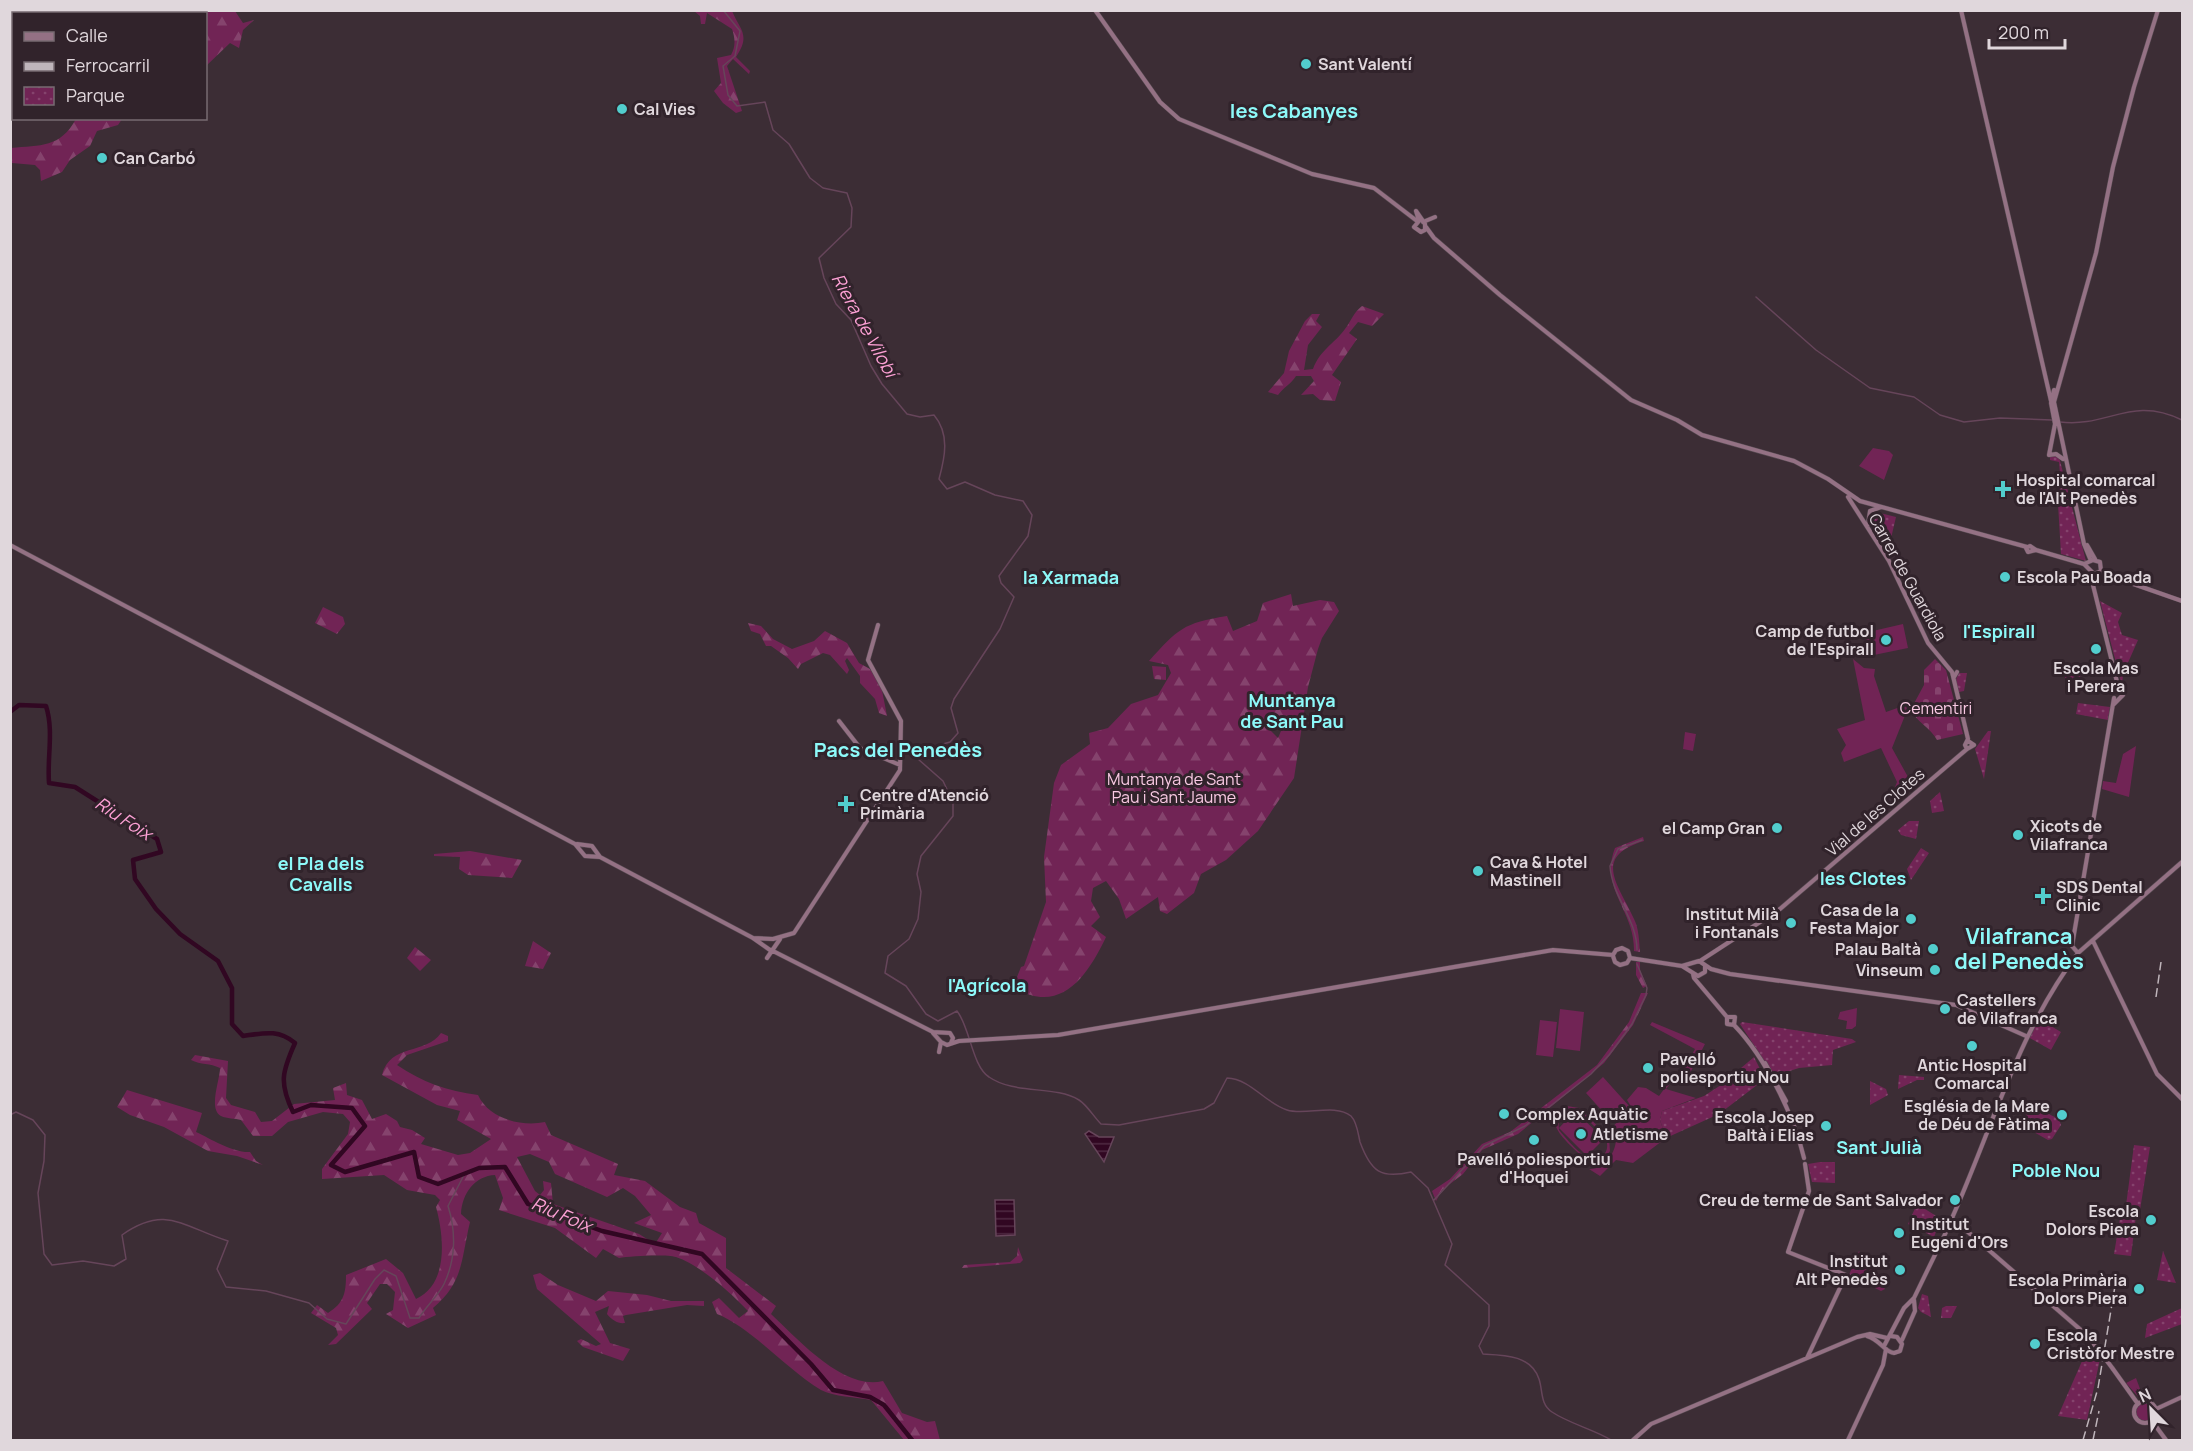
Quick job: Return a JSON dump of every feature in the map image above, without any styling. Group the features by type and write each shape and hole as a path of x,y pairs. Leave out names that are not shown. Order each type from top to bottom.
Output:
{"street":[{"path":"1095,10 1160,102 1179,118 1312,174 1374,188 1421,223 1434,238 1500,295 1631,400 1677,420 1702,435 1794,461 1828,479 1844,492 1863,502 2030,549 2101,564 2100,571"},
{"path":"1961,10 2051,392"},
{"path":"2115,700 2122,697 2116,683 2055,424 2053,401 2096,253 2131,98 2158,10"},
{"path":"1421,223 1415,230 1434,238"},
{"path":"1421,223 1421,232"},
{"path":"2040,350 2064,458"},
{"path":"2048,383 2057,385"},
{"path":"2051,392 2057,385"},
{"path":"2051,454 2055,424"},
{"path":"2051,454 2060,445 2060,434"},
{"path":"2051,445 2060,445"},
{"path":"2051,454 2064,458"},
{"name":"Carrer de Guardiola","path":"1844,492 1866,520"},
{"name":"Carrer de Guardiola","path":"1863,502 1869,529 1907,595 1928,643 1953,674 1968,741 1974,745 1967,749"},
{"path":"1866,520 1872,510 1882,507"},
{"path":"10,545 576,844 585,856 600,857"},
{"path":"2092,574 2100,571 2182,602"},
{"path":"769,945 794,933 899,773 901,721 868,660 878,625"},
{"path":"2078,953 2072,946 2084,864 2118,691"},
{"path":"839,721 853,743 900,765"},
{"name":"Vial de les Clotes","path":"1682,966 1699,961 1780,909 1967,749"},
{"path":"576,844 592,846 600,857 933,1032 941,1040 960,1041 1058,1035 1553,950 1613,955"},
{"path":"582,851 586,845"},
{"path":"591,856 594,851"},
{"path":"1953,1226 1953,1219 2026,1036 2078,953 2182,862"},
{"path":"753,938 769,945"},
{"path":"2093,941 2144,1045 2145,1054 2158,1077 2182,1099"},
{"path":"1623,948 1628,951 1630,958 1627,963 1620,965 1615,962 1613,955 1616,950 1623,948"},
{"name":"Vial de les Clotes","path":"1700,985 1711,953"},
{"path":"1630,958 1682,966 1693,975 1727,1017 1727,1024 1735,1024"},
{"path":"1699,961 1716,971 1961,1007 2026,1036"},
{"path":"1693,975 1694,963"},
{"path":"1693,975 1716,971"},
{"path":"1727,1017 1733,1016 1735,1024 1762,1059 1792,1119 1804,1158 1802,1162 1805,1164 1809,1191 1788,1252 1846,1275 1806,1358"},
{"path":"941,1040 948,1032 952,1041"},
{"path":"1948,1228 1944,1220 1953,1219 2082,1331 2138,1404"},
{"path":"1883,1365 1889,1337 1914,1298 1948,1228 1953,1226 1963,1228"},
{"path":"1848,1440 1883,1365 1901,1349 1901,1341 1914,1308 1914,1298"},
{"path":"1908,1305 1914,1308"},
{"path":"1863,1335 1881,1341 1885,1348 1894,1353"},
{"path":"1633,1440 1651,1424 1863,1335 1889,1337 1901,1341"},
{"path":"2152,1421 2156,1409 2182,1397"},
{"path":"2152,1421 2145,1423 2138,1421 2134,1411 2138,1404 2149,1402 2156,1409"},
{"path":"2152,1421 2166,1440"}],"green space":[{"path":"11,10 105,10 104,12 12,12 11,52"},
{"path":"160,10 235,11 243,23 254,20 243,30 239,48 230,43 207,65 207,12 156,12"},
{"path":"694,11 732,11 741,28 743,43 736,57 750,71 749,74 733,59 727,66 742,111 736,113 723,103 714,91 721,83 717,58 731,55 734,48 732,29 707,13 705,24 701,24 700,16"},
{"path":"75,120 121,120 118,125 97,131 90,146 70,160 62,172 41,181 40,170 35,165 12,163 11,172 11,148 49,143 70,128"},
{"path":"1362,306 1384,314 1372,326 1358,322 1349,333 1357,339 1332,375 1341,382 1335,401 1320,400 1313,394 1301,395 1314,381 1311,376 1296,376 1278,395 1268,392 1284,373 1289,351 1305,321 1312,314 1320,314 1316,321 1322,327 1308,345 1304,370 1313,369 1319,357 1341,334"},
{"path":"1873,448 1889,451 1893,455 1884,480 1859,466"},
{"path":"2055,455 2059,457 2086,561 2061,554 2058,504 2042,502 2046,489 2054,491 2061,486 2059,462 2050,460 2050,457"},
{"path":"1876,512 1896,517 1888,551 1871,518"},
{"name":"Muntanya de Sant Pau i Sant Jaume","path":"1291,594 1293,606 1320,600 1334,602 1339,611 1322,638 1318,649 1308,687 1294,778 1258,831 1226,860 1201,874 1194,893 1167,914 1160,911 1158,897 1126,919 1119,899 1106,881 1093,888 1091,901 1100,917 1091,926 1106,937 1090,966 1070,988 1045,997 1030,995 1013,987 1021,967 1024,966 1046,902 1044,857 1054,783 1061,765 1090,744 1089,733 1108,728 1131,704 1158,695 1171,673 1168,665 1149,661 1167,641 1182,629 1200,621 1227,616 1233,631 1257,621 1263,603","holes":["1264,721 1284,724 1278,738 1263,723"]},
{"path":"2100,601 2122,613 2118,622 2122,635 2138,640 2123,674 2122,686"},
{"path":"323,607 343,617 345,624 337,634 315,623"},
{"path":"748,623 761,626 773,639 792,649 814,641 825,631 847,643 859,663 870,669 881,685 887,716 879,713 875,699 860,683 860,676 847,658 845,661 849,670 847,674 830,655 823,653 801,664 798,669 788,658 771,646 766,646 760,634 751,631"},
{"name":"Camp de futbol de l'Espirall","path":"1903,624 1908,648 1869,656 1864,633"},
{"path":"1853,659 1864,668 1875,669 1874,676 1886,712 1903,706 1908,708 1892,748 1913,786 1899,799 1895,787 1897,782 1881,748 1844,762 1841,753 1846,745 1837,729 1865,720"},
{"name":"Cementiri","path":"1935,659 1946,670 1963,734 1937,740 1911,709 1924,685 1924,670"},
{"path":"2068,663 2082,665 2079,683 2065,678"},
{"path":"1152,666 1166,667 1166,680 1154,679"},
{"path":"1959,673 1967,673 1964,691 1959,692 1955,681"},
{"path":"2078,703 2110,707 2108,720 2076,714"},
{"path":"1988,731 1991,731 1984,779 1975,749"},
{"path":"1685,732 1696,734 1693,751 1683,749"},
{"path":"2136,746 2129,797 2102,789 2103,781 2116,783 2123,754"},
{"path":"1940,792 1944,811 1932,813 1930,801"},
{"path":"1909,821 1919,821 1916,839 1901,835 1898,830"},
{"path":"1643,837 1644,841 1618,855 1614,864 1617,884 1637,927 1640,952 1634,951 1629,923 1614,888 1611,863 1615,848"},
{"path":"1921,848 1929,853 1911,880 1907,869"},
{"path":"470,851 522,860 512,878 468,875 459,869 460,857 434,856 434,854"},
{"path":"533,941 551,953 543,969 525,966"},
{"path":"415,947 431,960 420,971 407,958"},
{"path":"1636,962 1640,962 1640,971 1647,986 1643,988 1636,975"},
{"path":"1641,993 1648,993 1633,1025 1604,1063 1518,1134 1482,1150 1463,1174 1442,1190 1436,1201 1432,1191 1450,1179 1482,1144 1510,1132 1597,1065 1629,1022"},
{"path":"1857,1008 1856,1026 1846,1029 1847,1021 1838,1019 1840,1012"},
{"path":"1560,1009 1584,1012 1580,1051 1556,1048"},
{"path":"2039,1019 2061,1032 2051,1050 2028,1037"},
{"path":"1540,1020 1557,1022 1553,1057 1536,1055"},
{"path":"1652,1022 1705,1044 1690,1073 1678,1074 1666,1089 1696,1098 1662,1111 1660,1120 1666,1138 1633,1163 1616,1160 1600,1176 1589,1169 1599,1167 1611,1156 1616,1140 1607,1132 1632,1108 1627,1100 1638,1087 1646,1088 1659,1096 1695,1049 1650,1025"},
{"path":"1742,1022 1852,1039 1856,1042 1833,1050 1832,1065 1799,1068 1774,1076 1740,1024"},
{"path":"441,1033 448,1036 448,1041 407,1055 397,1065 435,1085 478,1095 490,1110 507,1119 526,1123 545,1122 551,1135 618,1164 614,1175 645,1181 680,1207 696,1213 699,1223 726,1238 726,1268 776,1306 771,1314 794,1336 837,1371 868,1382 883,1381 902,1413 927,1422 935,1421 940,1440 904,1440 871,1400 832,1394 808,1381 743,1329 717,1314 712,1302 719,1298 739,1318 748,1311 715,1280 695,1266 676,1257 619,1258 603,1249 596,1258 555,1228 499,1210 503,1198 495,1175 476,1182 464,1199 461,1214 470,1222 463,1259 451,1289 433,1308 436,1315 408,1328 386,1314 393,1310 395,1292 387,1284 380,1284 367,1303 372,1309 336,1344 328,1345 338,1335 336,1328 311,1313 317,1305 328,1313 338,1305 345,1292 346,1275 386,1259 403,1273 416,1299 427,1292 439,1271 441,1258 441,1232 436,1207 440,1200 435,1195 407,1190 384,1175 322,1179 322,1169 348,1134 350,1122 343,1114 323,1112 288,1122 272,1136 253,1136 241,1120 223,1117 217,1112 215,1101 220,1068 191,1060 195,1055 228,1061 226,1098 231,1105 255,1112 261,1122 272,1121 294,1104 335,1100 333,1088 346,1083 347,1095 362,1100 372,1119 386,1114 397,1121 400,1127 412,1130 425,1138 421,1144 458,1155 470,1153 491,1139 457,1120 460,1111 437,1105 382,1075 392,1058 434,1040","holes":["530,1154 549,1162 555,1174 607,1197 623,1188 635,1196 651,1215 634,1223 662,1233 655,1244 639,1234 553,1204 551,1183 543,1181 544,1190 540,1195 535,1191 517,1157"]},
{"path":"1754,1057 1765,1079 1719,1114 1666,1138 1660,1120 1662,1111 1704,1096"},
{"path":"1899,1075 1924,1077 1924,1080 1917,1080 1898,1089"},
{"path":"1603,1077 1630,1107 1613,1123 1586,1093"},
{"path":"1870,1081 1886,1089 1888,1095 1870,1105"},
{"path":"127,1090 202,1113 196,1132 229,1148 250,1152 256,1161 263,1165 237,1156 208,1151 164,1127 130,1115 117,1107"},
{"path":"2030,1105 2059,1119 2061,1125 2052,1139 2048,1140 2021,1125"},
{"path":"1567,1106 1579,1108 1609,1137 1610,1151 1605,1157 1595,1161 1585,1158 1566,1141 1555,1125 1555,1114","holes":["1568,1109 1578,1110 1606,1138 1607,1148 1602,1156 1590,1158 1584,1155 1559,1130 1558,1115"]},
{"name":"Atletisme","path":"1575,1111 1604,1139 1587,1156 1559,1128"},
{"path":"2134,1145 2150,1147 2140,1210 2125,1213"},
{"path":"1835,1162 1835,1183 1812,1182 1808,1164"},
{"path":"1917,1204 1941,1219 1934,1237 1908,1224"},
{"path":"2136,1216 2131,1256 2114,1254 2120,1218 2127,1219"},
{"path":"1018,1247 1023,1260 1020,1263 962,1268 964,1265 1010,1262 1017,1256"},
{"path":"1859,1251 1885,1289 1881,1291 1849,1275"},
{"path":"2163,1251 2176,1283 2157,1280"},
{"path":"540,1273 558,1285 596,1301 608,1291 647,1295 671,1301 704,1301 704,1306 687,1305 626,1315 623,1316 625,1323 615,1321 607,1314 609,1306 595,1312 610,1343 630,1349 623,1361 583,1347 577,1341 581,1339 596,1346 601,1344 537,1289 533,1275"},
{"path":"1922,1294 1928,1296 1931,1317 1918,1308"},
{"path":"1957,1306 1951,1318 1941,1318 1942,1308"},
{"path":"2182,1308 2182,1324 2145,1338 2147,1324"},
{"path":"2086,1352 2100,1359 2087,1420 2058,1416"},
{"path":"2136,1378 2143,1397 2141,1400 2126,1383"},
{"path":"2145,1403 2151,1406 2154,1412 2151,1418 2145,1421 2139,1418 2136,1412 2139,1406"}],"shaded area":[{"path":"1089,1131 1099,1137 1114,1137 1104,1162 1085,1134"},
{"path":"995,1200 1014,1200 1015,1235 996,1236"}],"waterway":[{"name":"Riera de Vilobí","path":"723,10 740,31 735,56 723,66 728,95 737,106 765,102 773,130 789,144 810,178 823,188 847,193 852,208 851,227 819,258 824,278 836,304 851,320 871,366 882,384 907,414 920,417 934,415 939,422 945,446 939,479 947,489 965,482 995,495 1023,501 1032,515 1028,536 999,576 1001,583 1014,597 1000,629 954,699 951,708 958,733 950,742 922,750 918,759 943,781 953,802 953,816 921,856 917,874 921,892 918,919 909,939 888,956 885,973 906,986 926,1014 938,1021 957,1011 975,1056 983,1072 989,1077 1011,1086 1069,1095 1082,1102 1101,1124 1119,1125 1204,1109 1214,1103 1227,1078 1243,1082 1287,1110 1302,1112 1337,1110 1351,1116 1356,1124 1364,1152 1373,1167 1378,1171 1392,1174 1411,1172 1428,1188 1452,1244 1445,1265 1489,1305 1489,1326 1479,1346 1483,1354 1516,1358 1530,1365 1539,1379 1548,1409 1566,1420 1611,1440"},
{"path":"1756,297 1816,350 1870,388 1914,397 1940,415 1964,422 2000,418 2052,420"},
{"path":"2060,422 2092,421 2134,411 2164,413 2182,420"},
{"name":"Riu Foix","path":"10,712 19,705 46,706 50,734 49,783 75,787 157,839 161,852 133,860 135,879 156,909 180,934 218,961 232,988 232,1024 243,1036 277,1034 295,1043 287,1062 284,1078 286,1093 293,1112 311,1105 352,1108 365,1126 331,1165 345,1172 414,1152 419,1177 438,1184 479,1168 505,1167 528,1204 602,1231 702,1254 811,1364 833,1390 870,1397 884,1405 912,1440"},
{"path":"1637,950 1633,928 1615,888 1610,866 1618,849 1642,840"},
{"path":"1434,1200 1484,1146 1525,1126 1591,1074 1609,1055 1632,1024 1646,995 1647,988 1637,964"},
{"path":"10,1115 16,1112 33,1120 45,1135 44,1161 38,1193 44,1254 52,1265 83,1261 114,1266 126,1259 122,1235 151,1221 175,1221 228,1241 217,1269 226,1287 266,1291 309,1303 327,1319 346,1324 375,1279 384,1270 396,1276 410,1318 419,1318 441,1288 451,1265 454,1245 448,1206 465,1173"}],"railway":[{"path":"2156,997 2161,962"},
{"path":"2083,1440 2098,1388 2117,1274"},
{"path":"2093,1440 2099,1411"}],"place":[{"name":"Sant Valentí","path":"1306,64"},
{"name":"Cal Vies","path":"622,109"},
{"name":"Can Carbó","path":"102,158"},
{"name":"Hospital comarcal de l'Alt Penedès","path":"2003,489"},
{"name":"Escola Pau Boada","path":"2005,577"},
{"name":"Camp de futbol de l'Espirall","path":"1886,640"},
{"name":"Escola Mas i Perera","path":"2096,649"},
{"name":"Centre d'Atenció Primària","path":"846,804"},
{"name":"el Camp Gran","path":"1777,828"},
{"name":"Xicots de Vilafranca","path":"2018,835"},
{"name":"Cava & Hotel Mastinell","path":"1478,871"},
{"name":"SDS Dental Clinic","path":"2043,896"},
{"name":"Casa de la Festa Major","path":"1911,919"},
{"name":"Institut Milà i Fontanals","path":"1791,923"},
{"name":"Palau Baltà","path":"1933,949"},
{"name":"Vinseum","path":"1935,970"},
{"name":"Castellers de Vilafranca","path":"1945,1009"},
{"name":"Antic Hospital Comarcal","path":"1972,1046"},
{"name":"Pavelló poliesportiu Nou","path":"1648,1068"},
{"name":"Complex Aquàtic","path":"1504,1114"},
{"name":"Església de la Mare de Déu de Fàtima","path":"2062,1115"},
{"name":"Escola Josep Baltà i Elias","path":"1826,1126"},
{"name":"Atletisme","path":"1581,1134"},
{"name":"Pavelló poliesportiu d'Hoquei","path":"1534,1140"},
{"name":"Creu de terme de Sant Salvador","path":"1955,1200"},
{"name":"Escola Dolors Piera","path":"2151,1220"},
{"name":"Institut Eugeni d'Ors","path":"1899,1233"},
{"name":"Institut Alt Penedès","path":"1900,1270"},
{"name":"Escola Primària Dolors Piera","path":"2139,1289"},
{"name":"Escola Cristòfor Mestre","path":"2035,1344"}],"district":[{"name":"les Cabanyes","path":"1294,110"},
{"name":"la Xarmada","path":"1071,577"},
{"name":"l'Espirall","path":"1999,631"},
{"name":"Muntanya de Sant Pau","path":"1292,710"},
{"name":"Pacs del Penedès","path":"898,749"},
{"name":"el Pla dels Cavalls","path":"321,873"},
{"name":"les Clotes","path":"1863,878"},
{"name":"Vilafranca del Penedès","path":"2019,948"},
{"name":"l'Agrícola","path":"987,985"},
{"name":"Sant Julià","path":"1879,1147"},
{"name":"Poble Nou","path":"2056,1170"}]}
